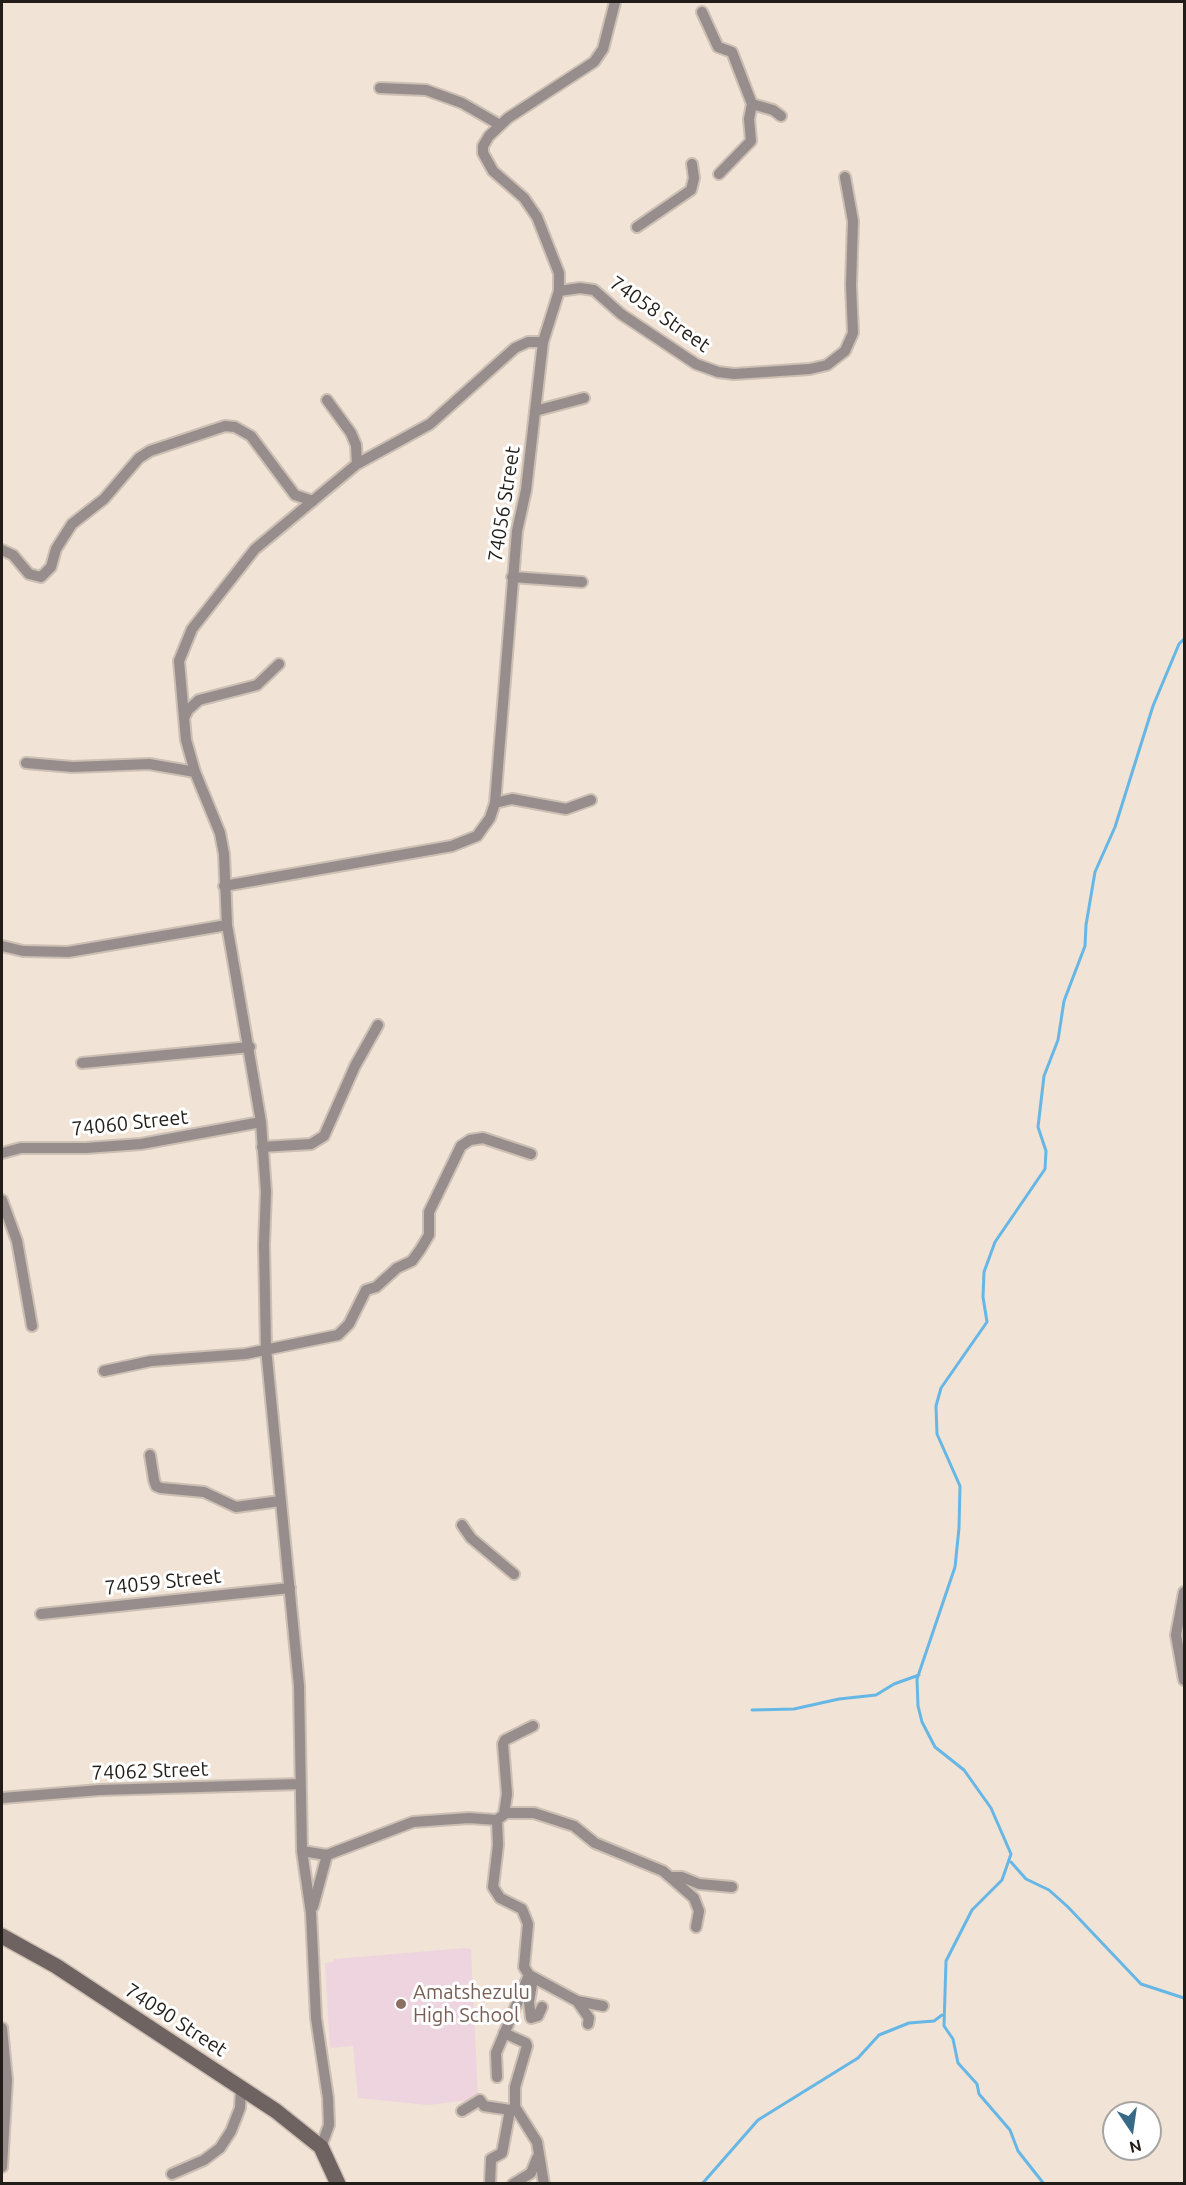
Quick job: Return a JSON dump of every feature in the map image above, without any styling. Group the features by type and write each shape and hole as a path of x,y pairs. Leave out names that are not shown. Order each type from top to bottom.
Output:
{"street":[{"name":"74056 Street","path":"224,886 460,844 477,836 490,818 495,803 517,531 526,490 543,342 559,291 559,273 554,254 537,217 524,198 493,171 483,153 489,136 500,125 594,62 603,49 615,2"},
{"path":"702,12 718,47 732,52 752,104 749,119 751,141 719,174"},
{"path":"380,88 426,90 462,103 500,125"},
{"path":"752,104 762,109 773,110 781,116"},
{"path":"637,227 691,190 694,178 692,164"},
{"name":"74058 Street","path":"559,291 580,288 594,290 642,328 696,364 718,372 734,374 810,369 827,365 844,351 853,333 851,285 854,221 845,177"},
{"path":"338,2184 321,2147 329,2125 316,2018 311,1913 303,1851 299,1686 266,1348 264,1245 266,1192 261,1122 250,1047 227,925 225,866 220,833 195,772 186,740 180,661 192,628 255,549 357,464 430,424 521,344 543,342"},
{"path":"535,411 584,398"},
{"path":"327,400 351,433 356,445 357,464"},
{"path":"2,550 13,555 29,574 41,577 51,567 56,549 72,524 104,499 140,458 150,451 225,426 235,427 251,436 295,495 313,501"},
{"path":"512,577 582,582"},
{"path":"184,718 188,710 199,700 257,685 279,664"},
{"path":"26,763 73,767 150,764 195,772"},
{"path":"495,803 512,799 566,808 591,800"},
{"path":"2,946 35,952 68,952 227,925"},
{"path":"262,1147 311,1144 324,1136 355,1066 378,1025"},
{"path":"82,1063 250,1047"},
{"name":"74060 Street","path":"2,1153 21,1148 86,1148 141,1144 261,1122"},
{"path":"104,1371 151,1361 245,1354 338,1335 350,1324 366,1290 376,1287 397,1268 412,1261 429,1235 429,1212 461,1146 470,1140 483,1137 531,1155"},
{"path":"2,1200 17,1241 32,1326"},
{"path":"150,1455 154,1480 160,1488 204,1492 236,1507 280,1501"},
{"path":"462,1525 471,1538 514,1574"},
{"name":"74059 Street","path":"41,1614 290,1588"},
{"path":"1185,1592 1176,1635 1185,1680"},
{"path":"533,1726 505,1740 503,1744 507,1794 500,1817 493,1887 500,1898 522,1909 528,1924 524,1967 531,1977 577,2001 603,2006"},
{"name":"74062 Street","path":"2,1798 100,1790 300,1784"},
{"path":"303,1851 327,1855 413,1822 500,1817 523,1811 574,1826 595,1843 672,1877 694,1898 699,1911 696,1927"},
{"path":"311,1913 327,1855"},
{"path":"672,1877 682,1877 699,1884 732,1887"},
{"name":"74090 Street","path":"2,1936 57,1966 276,2111 321,2147"},
{"path":"531,1977 528,2002 531,2018 538,2016 542,2007"},
{"path":"497,2077 496,2053 531,1977"},
{"path":"577,2001 589,2018 588,2024"},
{"path":"2,2028 7,2080 2,2167"},
{"path":"490,2184 491,2159 502,2153 519,2066 527,2046 504,2033"},
{"path":"172,2174 204,2160 220,2148 231,2131 240,2108 241,2088"},
{"path":"462,2111 480,2100 484,2106 512,2108 533,2133 539,2153 543,2184"},
{"path":"513,2184 529,2174 539,2153"},
{"path":"529,2174 543,2184"}],"shaded area":[{"name":"Amatshezulu High School","path":"471,1949 478,2099 428,2105 358,2098 353,2046 330,2048 325,1963 335,1959"}],"waterway":[{"path":"1044,2184 1018,2151 1010,2130 979,2094 977,2084 958,2063 953,2039 944,2026 946,1961 972,1910 1002,1880 1011,1854 991,1808 964,1770 935,1747 922,1722 918,1706 917,1679 955,1567 959,1528 960,1486 937,1434 936,1406 941,1388 987,1322 983,1297 984,1272 995,1242 1045,1169 1046,1151 1038,1127 1044,1076 1058,1040 1064,1001 1085,946 1086,925 1095,872 1115,827 1153,706 1179,644 1184,639"},
{"path":"752,1710 794,1709 839,1699 876,1695 894,1684 919,1675"},
{"path":"1011,1862 1026,1879 1049,1890 1068,1907 1141,1984 1184,1998"},
{"path":"702,2184 758,2120 858,2058 879,2035 909,2023 934,2021 942,2015"}],"place":[{"name":"Amatshezulu High School","path":"401,2004"}]}
